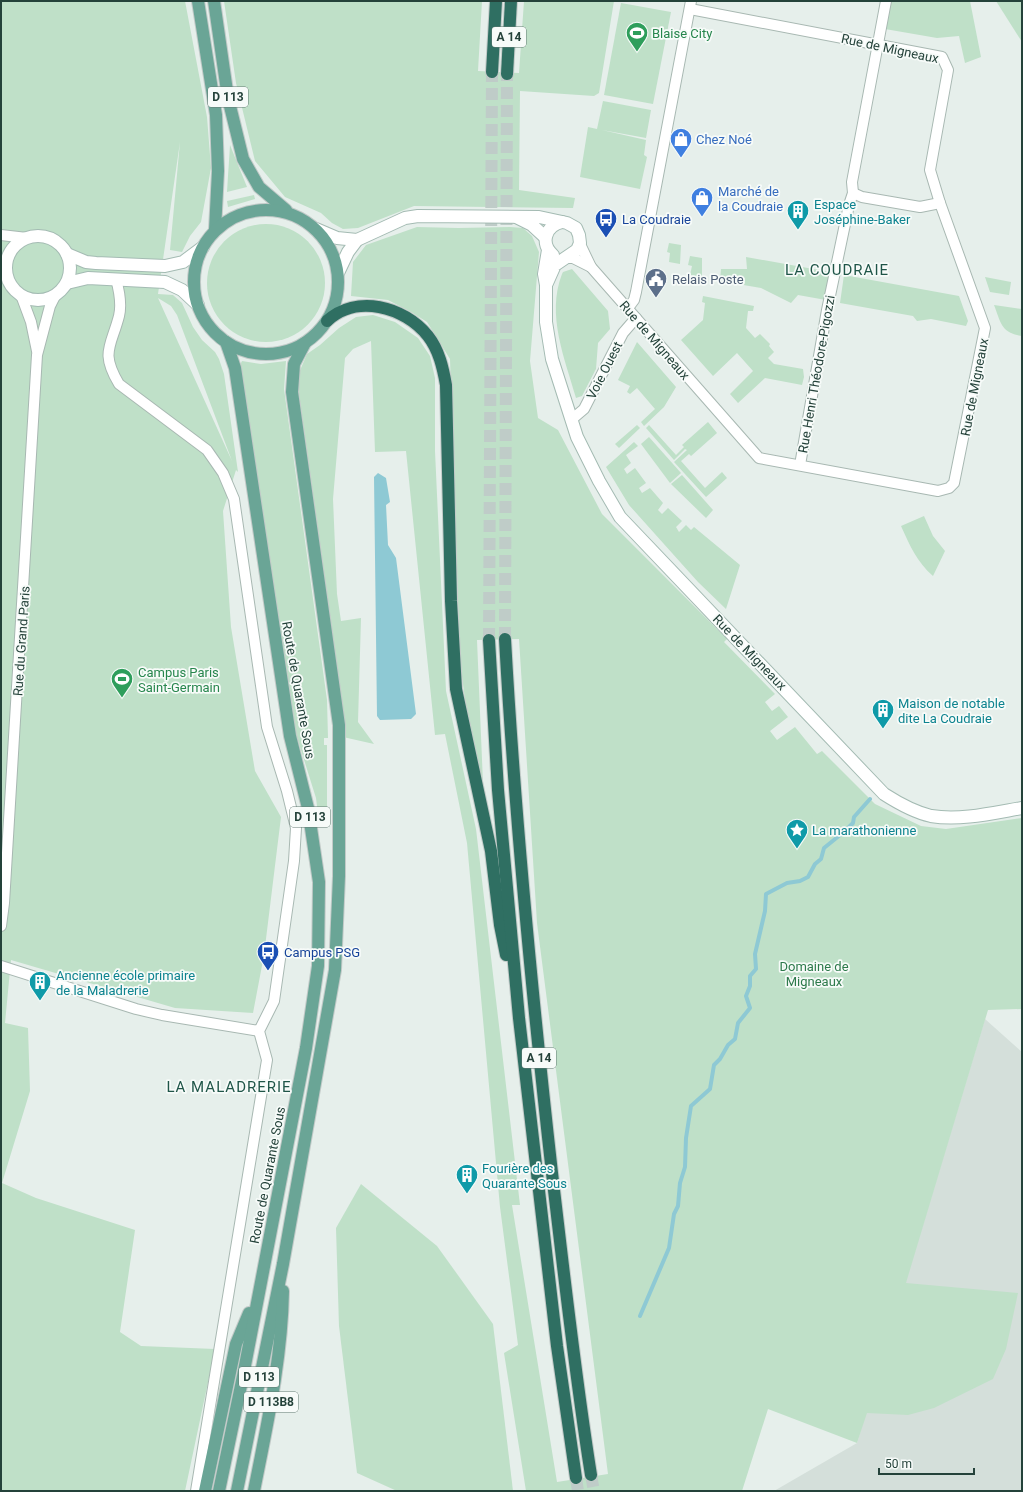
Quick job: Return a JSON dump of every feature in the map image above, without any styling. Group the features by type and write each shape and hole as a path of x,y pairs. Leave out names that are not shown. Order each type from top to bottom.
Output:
{"highway":[{"name":"A 14","path":"492,72 496,1"},
{"name":"A 14","path":"507,74 511,1"},
{"path":"327,321 342,310 358,306 374,306 390,310 421,328 434,345 442,364 446,385 451,601 456,689 491,851 500,925 519,1018"},
{"name":"A 14","path":"505,639 513,784 535,1020 572,1344 591,1475"},
{"name":"A 14","path":"489,640 498,790 519,1018 557,1346 576,1478"}],"main road":[{"name":"D 113","path":"198,1 216,115 218,171 215,230"},
{"name":"Route de Quarante Sous","path":"214,1 228,98 243,159 259,187 269,198 316,229 328,245 336,263 338,273 338,293 335,303 327,321 314,336 305,343 286,351 265,354 245,351 226,342 210,327 198,305 194,288 195,267 202,247 215,230 235,216 251,211 271,209 290,213"},
{"name":"Route de Quarante Sous","path":"219,1491 243,1376 306,1048 318,966 319,882 308,808 290,736 256,517 236,374 226,342"},
{"name":"Route de Quarante Sous","path":"237,1491 283,1264 335,970 339,876 339,725 292,392 294,364 305,343"},
{"name":"D 113B8","path":"254,1491 270,1408 282,1321 283,1264"},
{"path":"205,1491 236,1344 258,1294"}],"street":[{"name":"Rue Henri Théodore-Pigozzi","path":"800,465 827,310 848,205 854,193 852,182 886,1"},
{"name":"Rue de Migneaux","path":"357,240 405,218 418,216 539,217 569,224 576,228 580,235 580,244 591,267 759,458 938,491 949,488 954,483 985,328 940,203 930,170 948,70 946,62 942,57 690,5"},
{"path":"628,308 634,300 636,292 690,5"},
{"path":"854,193 862,197 920,207 940,203"},
{"name":"Rue de Migneaux","path":"517,218 532,225 545,237 548,250 544,274 546,285 548,343 571,420 599,482 620,517 884,794 904,807 930,816 959,817 1022,808"},
{"path":"545,237 550,228 562,222"},
{"path":"316,229 336,238 357,240"},
{"path":"1,235 27,238"},
{"path":"67,283 70,266 67,254 60,245 48,237 34,236 27,238 13,248 3,266 10,284 21,295 30,299 40,300 55,296 67,283 82,278 116,279 165,282 182,290 198,305"},
{"path":"338,273 348,252 357,240"},
{"name":"Rue de Migneaux","path":"546,285 555,265 576,252 580,244"},
{"path":"67,254 86,262 165,266 183,262 202,247"},
{"name":"Rue de Migneaux","path":"548,250 556,257 578,260 591,267"},
{"path":"116,279 120,308 109,343 108,358 111,370 119,384 208,450 223,473 234,499 267,727 288,791 296,828 294,861 274,1001 259,1031 267,1060 248,1166 196,1491"},
{"name":"Rue du Grand Paris","path":"21,295 31,322 37,355"},
{"name":"Rue du Grand Paris","path":"1,926 4,903 34,426 37,355 50,306 55,296"},
{"name":"Voie Ouest","path":"571,420 584,409 623,333 636,318"},
{"path":"1,966 162,1016 259,1031"}],"shaded area":[{"path":"985,1019 1022,1052 1022,1491 774,1491 857,1443"}],"green space":[{"name":"Campus Paris Saint-Germain","path":"1,1 185,1 207,117 211,168 201,222 190,236 182,252 170,250 180,142 158,294 173,295 182,303 193,327 202,340 215,352 224,374 238,472 236,470 223,511 231,627 255,771 281,817 264,955 253,1013 175,1008 11,960 5,1023 28,1028 30,1091 2,1183 36,1198 135,1230 120,1332 141,1346 215,1349 185,1491 1,1491","holes":["158,298 171,306 177,315 232,461"]},
{"path":"224,1 482,1 478,71 519,73 524,1 614,1 599,93 594,96 520,91 519,190 575,198 573,208 414,206 358,228 343,229 332,223 321,213 285,197 255,161 236,83"},
{"path":"890,1 970,1 981,57 965,63 959,36 937,38 885,29"},
{"path":"996,1 1022,1 1022,42"},
{"name":"Blaise City","path":"621,3 671,12 653,104 604,95"},
{"path":"603,101 651,110 646,138 602,130 646,140 644,155 647,157 640,189 580,177 588,127 597,129"},
{"path":"230,145 247,187 227,192"},
{"path":"254,195 255,199 228,207 227,201"},
{"path":"266,224 277,225 289,229 308,241 320,260 324,272 324,294 320,306 308,325 289,337 277,341 266,342 255,341 243,337 224,325 212,306 208,294 207,283 208,272 212,260 224,241 243,229 255,225"},
{"name":"Domaine de Migneaux","path":"417,227 523,228 532,236 539,252 530,361 538,418 558,430 602,514 727,639 724,642 775,694 765,702 772,711 779,706 788,717 770,731 777,740 795,727 817,754 822,751 875,804 921,826 946,829 1022,818 1022,1009 988,1010 906,1283 1018,1293 1006,1349 993,1379 934,1408 908,1415 867,1413 857,1443 768,1409 742,1491 526,1491 504,1353 518,1345 500,1207 467,843 445,734 435,735 406,451 375,452 371,341 353,349 345,358 333,499 337,594 341,621 361,618 358,722 374,744 343,737 342,701 298,387 298,375 307,354 320,345 339,328 356,317 373,315 395,322 418,338 430,356 435,378 435,451 446,691 476,829 520,1205 512,1205 557,1482 608,1474 537,923 519,639 477,640 483,783 467,714 460,662 450,359 427,322 388,300 351,296 353,262 366,245"},
{"path":"669,243 681,245 680,264 669,262 670,253 667,252"},
{"path":"690,256 702,258 702,277 690,275 692,266 688,265"},
{"path":"746,257 830,272 826,300 798,295 791,303 761,288 720,281 721,269 747,269"},
{"path":"572,269 608,311 610,329 598,343 596,369 582,396 576,398 556,321 556,305 562,274 563,272"},
{"path":"844,275 959,296 968,321 966,326 931,319 917,321 913,316 840,303"},
{"path":"985,277 1011,282 1009,295 990,292"},
{"path":"703,296 754,306 753,311 748,311 746,328 755,338 760,334 770,344 769,346 774,352 768,358 774,364 803,369 804,377 802,385 765,378 738,403 730,394 753,371 737,353 713,376 681,340 703,320 705,303 702,302"},
{"path":"994,305 1022,309 1022,336 1015,335 1006,330 1000,322"},
{"path":"637,342 676,387 664,407 644,426 641,422 655,409 637,388 630,394 627,392 630,386 618,380"},
{"path":"242,361 261,364 286,361 284,389 327,700 328,738 324,738 324,745 327,745 327,812 324,817 318,814 316,798 295,731 240,365"},
{"path":"708,422 717,433 691,456 689,454 681,461 705,488 722,472 727,478 706,497 674,462 687,450 685,449 674,460 646,428 649,425 676,455 684,447 682,445"},
{"path":"637,425 640,428 619,448 615,444"},
{"path":"649,437 681,473 670,483 641,444"},
{"path":"634,442 638,446 626,455 631,463 624,469 627,474 635,468 646,483 639,488 642,493 650,488 663,503 658,510 662,514 668,508 682,521 676,527 679,532 686,525 691,530 694,527 740,565 726,609 698,582 629,505 606,467"},
{"path":"682,475 713,510 706,518 671,484"},
{"path":"924,516 933,536 945,551 933,576 918,559 901,526"},
{"path":"361,1184 437,1246 493,1324 513,1491 397,1491 357,1473 339,1326 336,1228"}],"water":[{"path":"378,473 386,478 390,502 386,505 388,545 396,558 416,714 411,719 380,720 377,716 374,477"}],"waterway":[{"path":"640,1316 669,1248 674,1214 678,1206 680,1183 685,1167 686,1138 691,1106 710,1089 714,1065 720,1059 728,1045 735,1039 738,1023 750,1008 746,996 750,986 750,976 756,969 755,954 765,911 766,894 787,883 800,881 808,877 815,864 821,859 824,848 853,823 854,817 870,799"}],"tunnel":[{"path":"489,640 492,72"},
{"path":"505,639 507,74"},
{"path":"591,1475 594,1491"},
{"path":"576,1478 578,1491"}],"place":[{"name":"Blaise City","path":"637,52"},
{"name":"Chez Noé","path":"681,158"},
{"name":"Marché de la Coudraie","path":"702,218"},
{"name":"Espace Joséphine-Baker","path":"798,230"},
{"name":"La Coudraie","path":"606,238"},
{"name":"Relais Poste","path":"656,298"},
{"name":"Campus Paris Saint-Germain","path":"122,698"},
{"name":"Maison de notable dite La Coudraie","path":"883,730"},
{"name":"La marathonienne","path":"797,850"},
{"name":"Campus PSG","path":"268,972"},
{"name":"Ancienne école primaire de la Maladrerie","path":"40,1002"},
{"name":"Fourière des Quarante Sous","path":"467,1194"}],"district":[{"name":"LA COUDRAIE","path":"837,270"},
{"name":"LA MALADRERIE","path":"229,1087"}]}
